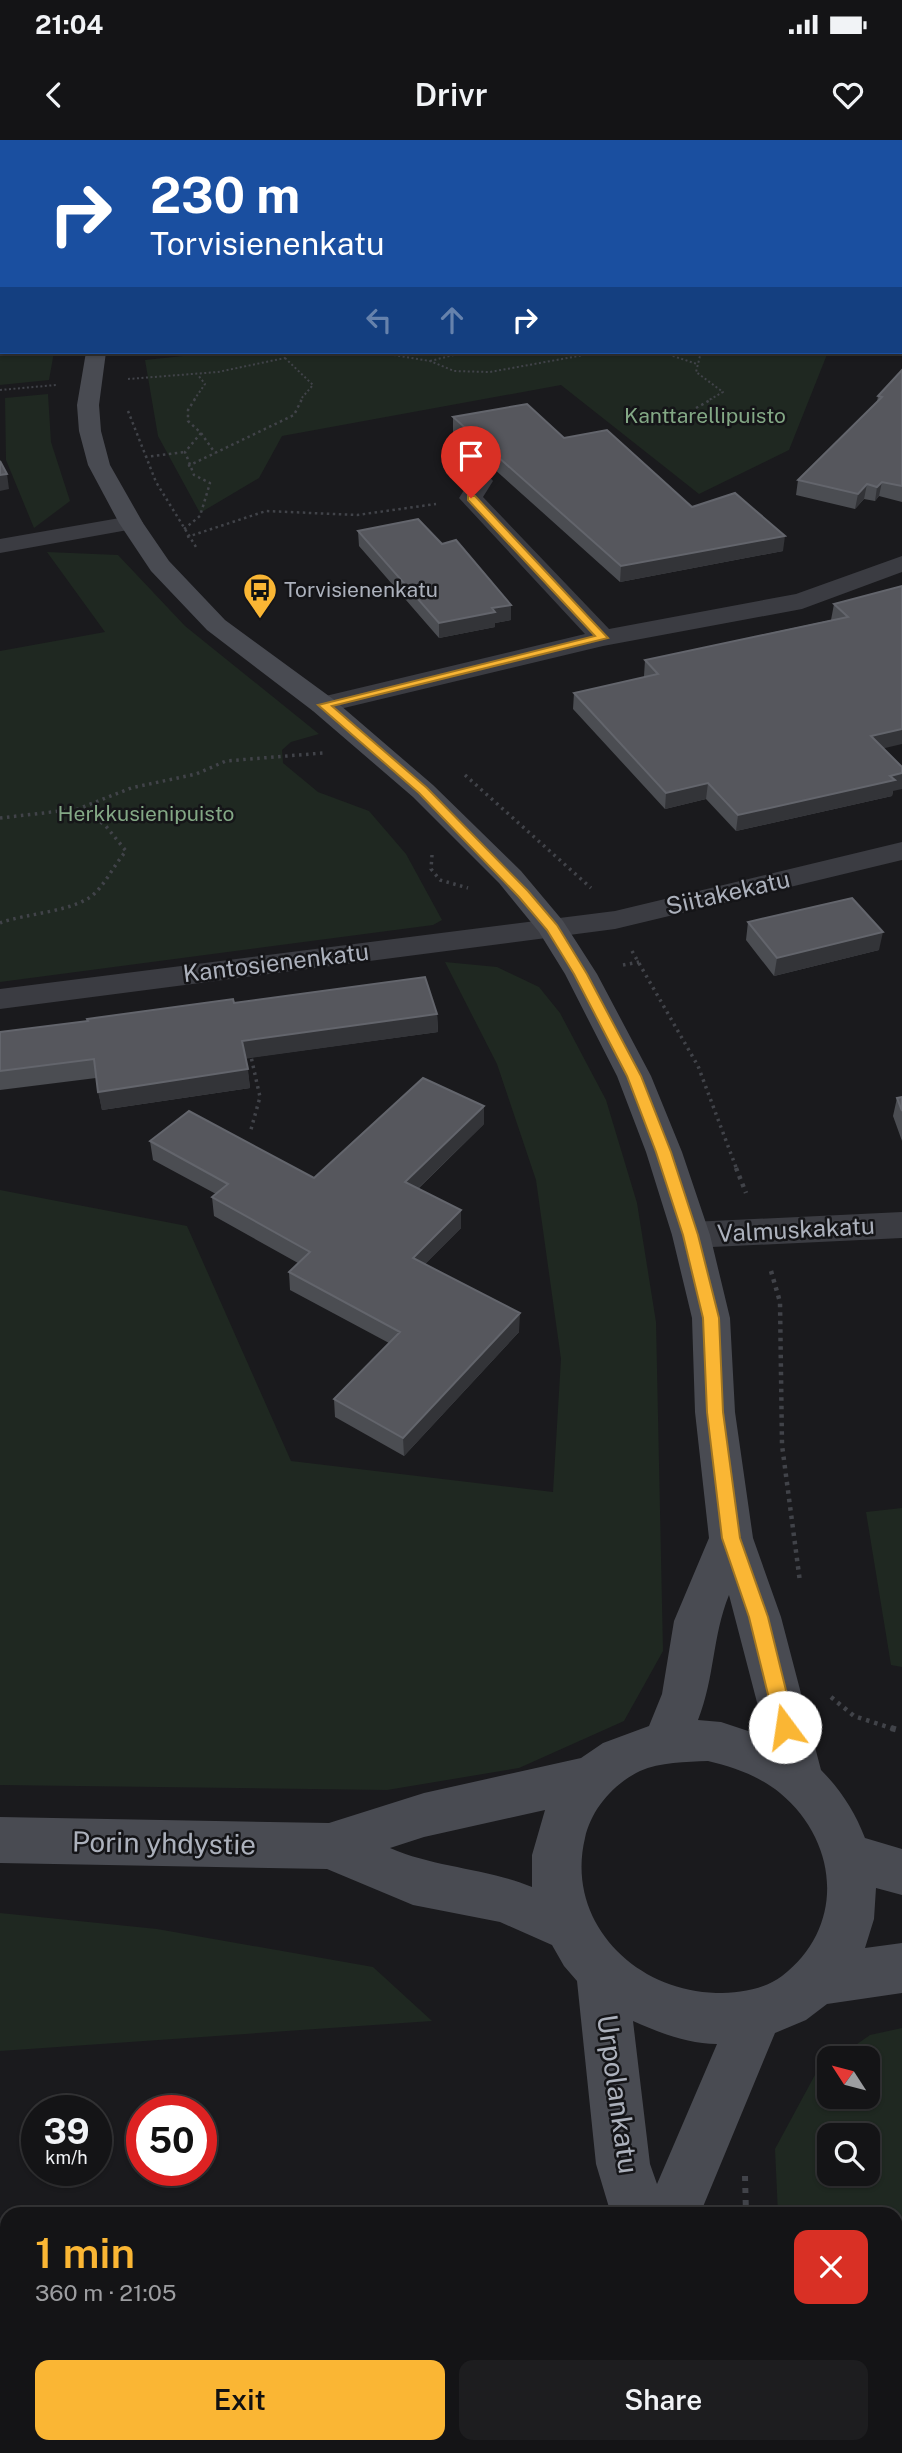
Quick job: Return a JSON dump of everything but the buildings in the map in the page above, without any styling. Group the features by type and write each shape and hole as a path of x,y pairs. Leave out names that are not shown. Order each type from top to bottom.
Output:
{"main road":[{"path":"96,354 88,405 90,431 99,465 131,523 176,586 216,625 323,705 423,791 510,877 552,928 581,974 634,1076 664,1152 691,1235 711,1318 715,1412 731,1538 758,1617 800,1781"},
{"path":"666,1742 685,1694 696,1621 731,1538"},
{"path":"708,1741 741,1747 772,1761 800,1781 831,1816 850,1857 853,1902 845,1938 818,1980 797,1996 756,2016 716,2019 672,2013 625,1991 602,1973 584,1953 568,1927 560,1905 555,1873 558,1839 571,1804 594,1776 627,1754 666,1742 708,1741"},
{"name":"Porin yhdystie","path":"0,1840 329,1846 424,1815 594,1776"},
{"name":"Porin yhdystie","path":"329,1846 413,1882 503,1899 568,1927"},
{"path":"850,1857 902,1872"},
{"path":"818,1980 902,1968"},
{"name":"Urpolankatu","path":"602,1973 623,2164 637,2207"},
{"path":"675,2207 756,2016"}],"street":[{"path":"476,489 603,638"},
{"path":"0,546 131,523"},
{"path":"323,705 603,638 802,601 902,563"},
{"name":"Siitakekatu","path":"552,928 615,920 902,851"},
{"name":"Kantosienenkatu","path":"0,999 552,928"},
{"name":"Valmuskakatu","path":"691,1235 902,1225"}],"path":[{"path":"120,380 198,375 285,358 288,354"},
{"path":"388,354 430,361 454,372 490,372 584,355 624,354"},
{"path":"430,361 458,354"},
{"path":"667,354 697,363"},
{"path":"696,408 723,392 696,372 700,354"},
{"path":"188,466 294,415 300,401 313,385 285,358"},
{"path":"198,375 205,384 188,410 188,421 201,433 215,453"},
{"path":"145,457 186,452 201,433"},
{"path":"184,529 200,516 210,483 194,475 188,466 186,452"},
{"path":"189,537 266,511 357,515 476,489"},
{"path":"0,818 78,809 131,788 196,774 226,761 324,753"},
{"path":"0,923 18,916 53,913 96,893 109,871 126,851 105,825 78,809"},
{"path":"248,1044 260,1097 250,1133"},
{"path":"745,2164 746,2207"}],"green space":[{"path":"0,354 54,354 49,380 0,385"},
{"name":"Kanttarellipuisto","path":"201,354 827,354 789,450 699,494 561,385 282,436 259,478 200,513 158,436 145,360"},
{"path":"48,394 51,442 70,501 34,528 6,460 5,398"},
{"name":"Herkkusienipuisto","path":"47,552 118,555 185,626 319,734 291,742 282,750 283,763 318,792 369,811 406,854 442,920 433,925 0,982 0,651 105,632"},
{"path":"445,962 497,967 539,987 560,1013 606,1100 637,1203 656,1322 663,1651 624,1721 519,1768 387,1790 0,1785 0,1190 187,1226 291,1461 553,1492 561,1359 536,1180 497,1064"},
{"path":"902,1508 902,1667 891,1665 866,1512"},
{"path":"0,1913 157,1929 373,1967 432,2021 0,2051"},
{"path":"902,2028 902,2207 778,2207 775,2149 816,2073 817,2109 880,2109 880,2046 854,2046 870,2035"}],"place":[{"name":"Torvisienenkatu","path":"260,620"}],"route":[{"path":"471,498 603,638 323,705 423,791 510,877 552,928 581,974 634,1076 664,1152 691,1235 711,1318 715,1412 731,1538 758,1617 785,1727"}]}
